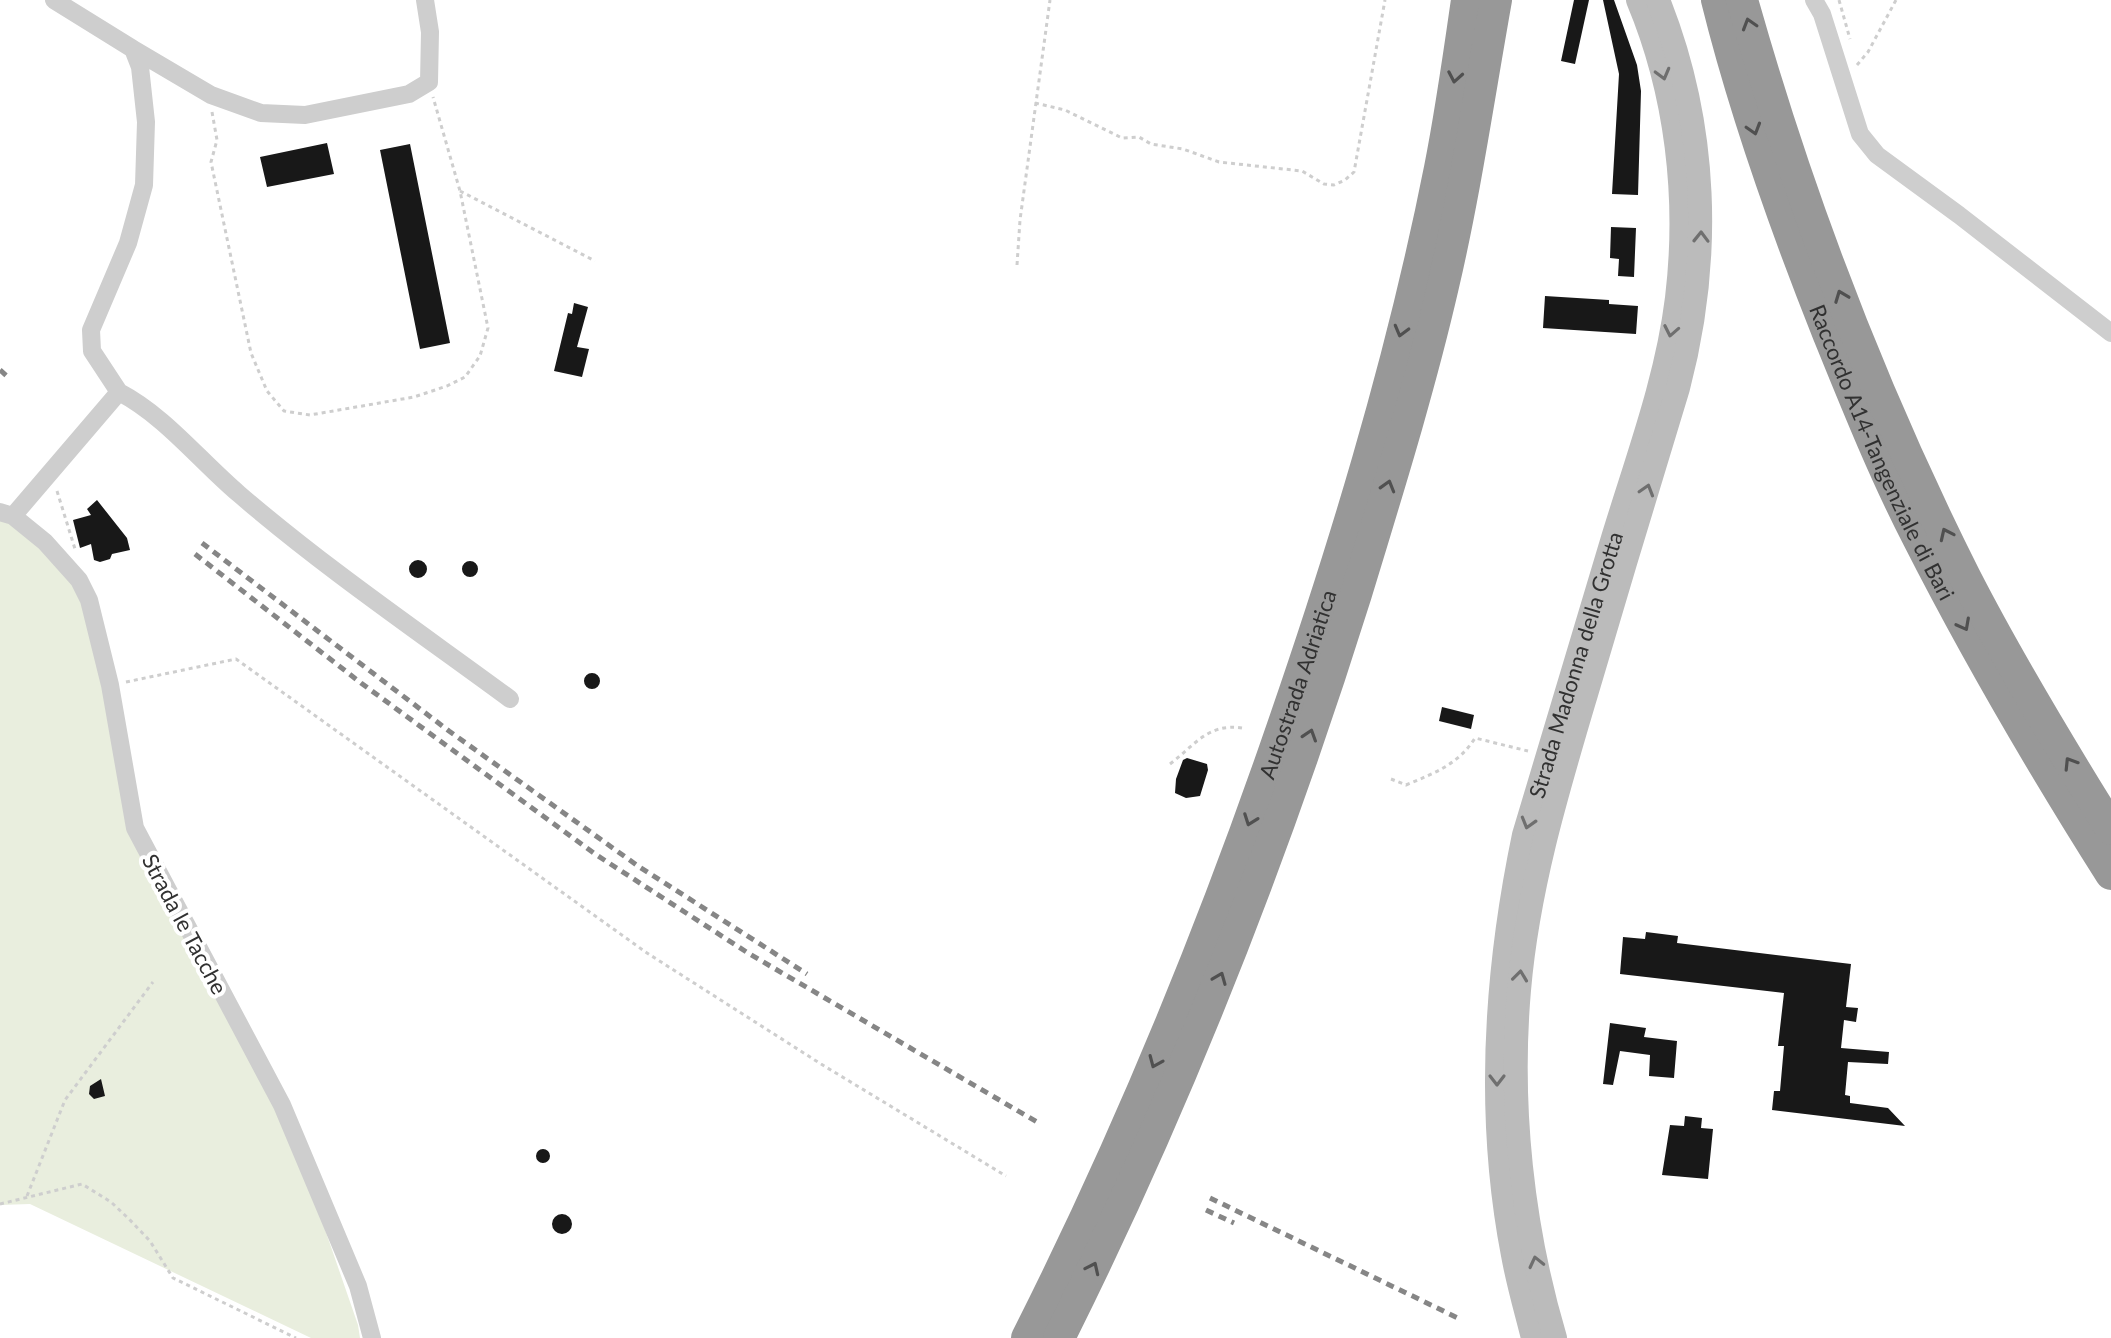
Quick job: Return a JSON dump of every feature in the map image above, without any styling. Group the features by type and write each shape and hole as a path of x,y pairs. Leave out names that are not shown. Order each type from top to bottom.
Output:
{"highway":[{"name":"Autostrada Adriatica","path":"1027,1338 1094,1197 1184,993 1228,883 1301,674 1341,549 1410,298 1440,168 1467,0"},
{"name":"Autostrada Adriatica","path":"1059,1338 1171,1099 1292,792 1373,537 1443,286 1496,0"},
{"name":"Raccordo A14-Tangenziale di Bari","path":"1717,0 1767,168 1804,273 1864,424 1917,537 2003,698 2111,874"},
{"name":"Raccordo A14-Tangenziale di Bari","path":"1742,0 1804,198 1871,374 1966,577 2062,751 2111,829"}],"main road":[{"name":"Strada Madonna della Grotta","path":"1533,1338 1513,1254 1501,1168 1497,1022 1501,971 1524,835 1657,390 1677,298 1681,200 1678,151 1665,81 1638,0"},
{"name":"Strada Madonna della Grotta","path":"1555,1338 1532,1244 1523,1184 1517,1097 1519,991 1525,936 1542,847 1678,388 1698,289 1701,213 1694,131 1678,59 1658,0"}],"street":[{"path":"54,0 211,95 261,113 305,115 409,94 429,82 430,32 425,0"},
{"path":"1814,0 1822,14 1860,134 1877,155 2111,333"},
{"path":"133,49 140,67 146,122 144,185 128,243 91,330 92,351 119,392 145,407 238,493 315,555 510,699"},
{"path":"79,580 45,542 7,514 119,392"},
{"name":"Strada le Tacche","path":"79,580 89,600 110,685 135,828 282,1105 358,1286 372,1338"}],"path":[{"path":"1017,265 1020,220 1050,0"},
{"path":"1035,103 1065,110 1122,138 1139,137 1151,144 1183,149 1219,162 1302,171 1324,184 1334,185 1354,172 1385,0"},
{"path":"1840,76 1855,68 1868,52 1896,0"},
{"path":"211,95 217,140 211,162 251,353 267,391 284,411 310,415 414,397 447,386 465,377 480,356 488,328 460,191 429,82"},
{"path":"460,191 595,261"},
{"path":"57,491 80,565 79,580"},
{"path":"110,685 236,659 647,953 821,1064 1006,1176"},
{"path":"1170,764 1212,730 1242,728"},
{"path":"1391,779 1406,785 1446,768 1462,755 1475,738 1548,755"},
{"path":"27,1196 65,1100 153,982"},
{"path":"0,1204 82,1184 111,1202 129,1219 150,1241 173,1278 296,1338"}],"green space":[{"path":"0,512 79,580 135,828 282,1105 360,1338 311,1338 30,1204 0,1205"}],"building":[{"path":"1574,0 1589,0 1575,64 1561,61"},
{"path":"1603,0 1614,0 1637,65 1641,91 1638,195 1612,194 1619,74"},
{"path":"327,143 334,174 267,187 260,157"},
{"path":"410,144 450,343 420,349 380,150"},
{"path":"1611,227 1636,228 1634,277 1618,276 1619,259 1610,258"},
{"path":"1545,296 1609,300 1609,304 1638,306 1636,334 1543,328"},
{"path":"574,303 588,307 577,347 589,349 582,377 554,371 568,313 572,314"},
{"path":"97,500 127,538 130,550 112,554 110,559 100,562 94,560 91,544 80,548 73,520 91,515 87,509"},
{"path":"418,560 427,569 418,578 409,569"},
{"path":"467,561 473,561 478,569 476,575 467,577 462,572 462,566"},
{"path":"589,673 595,673 600,681 598,687 589,689 584,684 584,678"},
{"path":"1442,707 1474,715 1471,729 1439,721"},
{"path":"1187,758 1207,764 1200,796 1186,798 1175,793 1176,779 1183,760"},
{"path":"1646,932 1678,936 1677,943 1851,964 1846,1007 1858,1008 1856,1022 1844,1020 1841,1048 1889,1052 1888,1064 1848,1062 1845,1095 1850,1096 1850,1103 1888,1108 1905,1126 1772,1110 1774,1091 1780,1091 1784,1046 1778,1046 1784,993 1620,974 1623,937 1645,939"},
{"path":"1610,1023 1646,1028 1644,1037 1677,1041 1674,1078 1649,1076 1650,1055 1620,1051 1613,1085 1603,1084"},
{"path":"101,1079 105,1096 94,1099 89,1094 90,1086"},
{"path":"1685,1116 1702,1118 1701,1128 1713,1129 1708,1179 1662,1175 1670,1125 1684,1126"},
{"path":"543,1149 550,1156 543,1163 536,1156"},
{"path":"562,1214 569,1217 572,1224 569,1231 562,1234 555,1231 552,1224 555,1217"}],"railway":[{"path":"0,370 8,377"},
{"path":"202,543 449,731 638,866 807,974"},
{"path":"195,554 361,683 595,854 748,953 1037,1122"},
{"path":"1210,1198 1462,1320"},
{"path":"1206,1210 1234,1223"}]}
